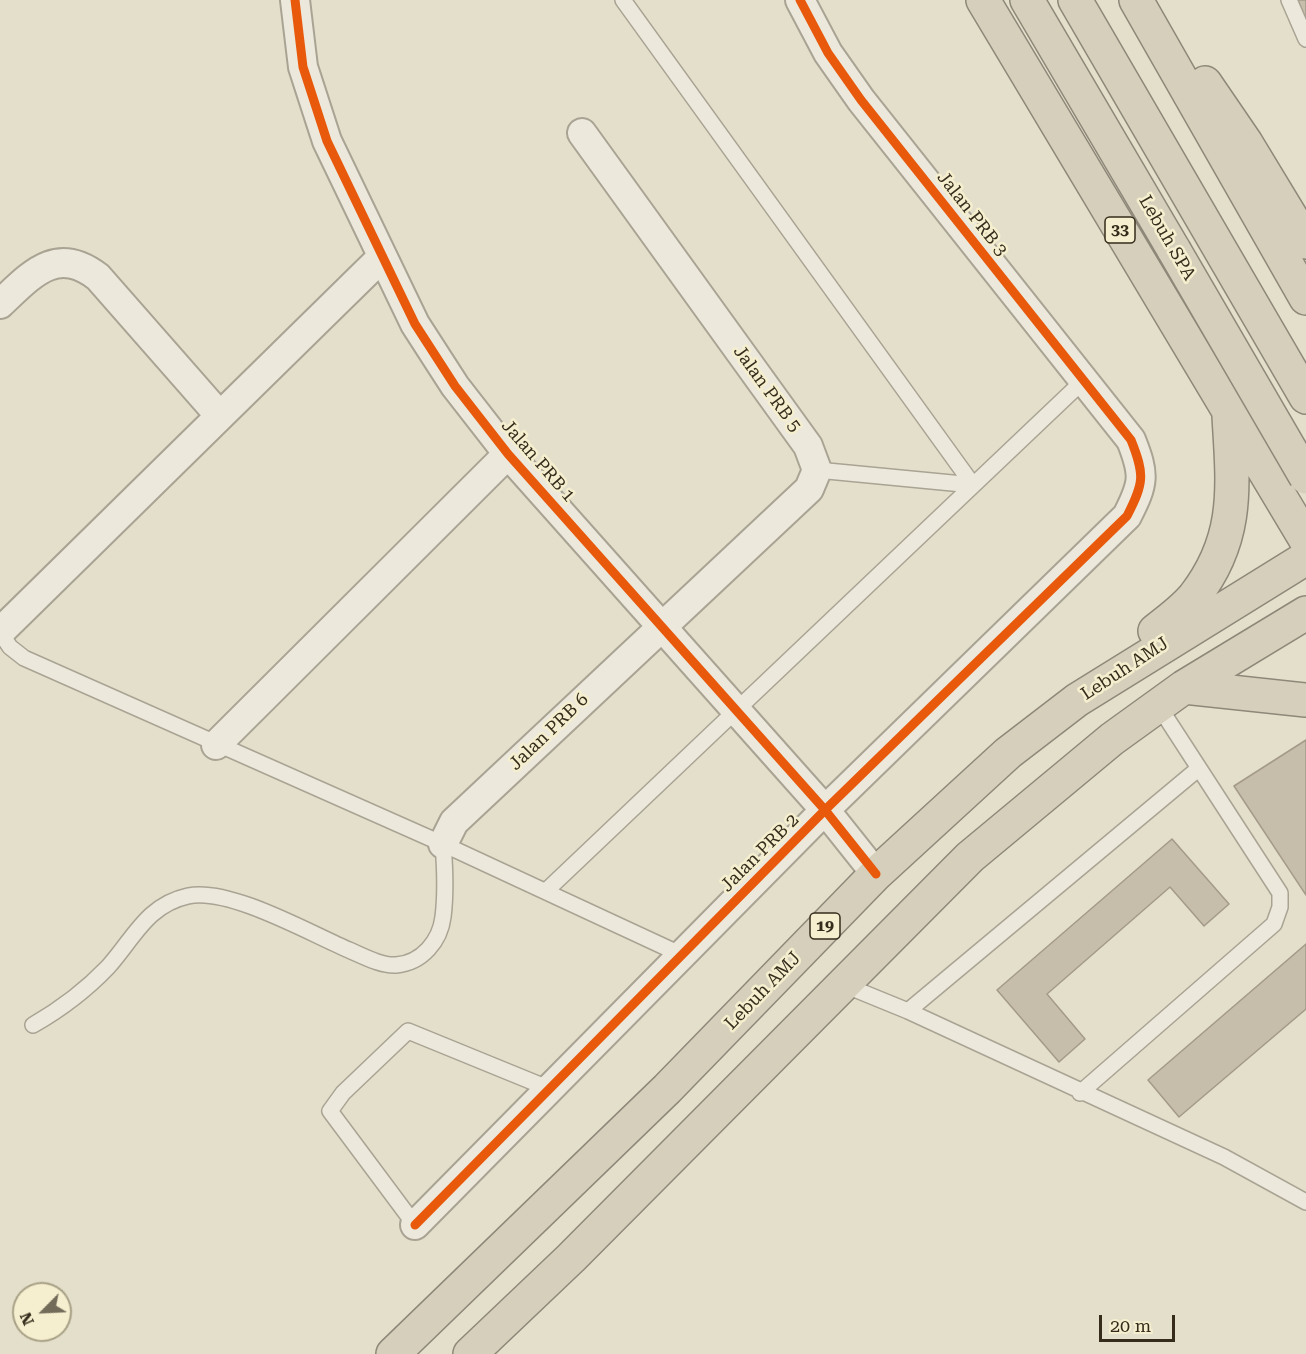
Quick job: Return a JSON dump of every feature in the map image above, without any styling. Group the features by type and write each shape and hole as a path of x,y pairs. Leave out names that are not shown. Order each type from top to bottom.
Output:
{"highway":[{"name":"33","path":"983,0 1306,540"},
{"name":"Lebuh SPA","path":"1028,0 1306,475"},
{"path":"1075,0 1306,398"},
{"path":"1136,0 1306,298"},
{"path":"1148,0 1246,143 1306,242"},
{"path":"1077,700 1193,598 1222,552 1233,497 1228,411"},
{"path":"1257,459 1292,475 1306,475"},
{"name":"Lebuh AMJ","path":"393,1354 667,1089 876,874 1008,753 1077,700 1306,558"},
{"path":"470,1354 571,1258 970,857 1104,746 1158,705 1306,612"},
{"path":"1184,687 1306,700"}],"street":[{"name":"Jalan PRB 1","path":"295,0 303,66 327,141 381,258 415,324 455,386 508,454 662,624 825,810 876,874"},
{"name":"Jalan PRB 3","path":"800,0 828,52 861,100 1131,441"},
{"name":"Jalan PRB 5","path":"582,133 808,446 817,470"},
{"path":"0,632 381,258"},
{"path":"0,304 26,279 45,267 65,261 83,266 98,277 220,416"},
{"name":"Jalan PRB 2","path":"415,1225 825,810 1128,516 1139,492 1142,467 1131,441"},
{"path":"216,744 508,454"},
{"path":"662,624 809,489 817,470"},
{"name":"Jalan PRB 6","path":"443,844 454,822 662,624"}],"lane":[{"path":"623,0 973,485"},
{"path":"1289,0 1306,39"},
{"path":"546,891 1083,381"},
{"path":"817,470 973,485"},
{"path":"0,632 10,647 24,658 443,844 682,955"},
{"path":"1080,1093 1274,924 1280,907 1280,893 1198,770 1158,705"},
{"path":"908,1011 1198,770"},
{"path":"33,1025 83,992 155,910 190,896 216,895 246,905 372,960 396,965 415,959 433,946 443,919 443,844"},
{"path":"842,984 908,1011 1080,1093 1224,1157 1306,1202"},
{"path":"415,1225 330,1111 343,1093 408,1031 550,1089"}],"building":[{"path":"1296,0 1306,0 1306,22"},
{"path":"1306,740 1306,895 1234,786"},
{"path":"1172,839 1229,904 1204,926 1170,887 1047,994 1085,1039 1059,1062 997,990"},
{"path":"1306,944 1306,1009 1179,1117 1148,1080"}],"cycle path":[{"path":"295,0 303,67 327,141 415,324 455,386 508,454 825,810 876,874"},
{"path":"415,1225 825,810 1127,516 1137,495 1141,479 1139,462 1131,440 861,100 828,53 800,0"}]}
